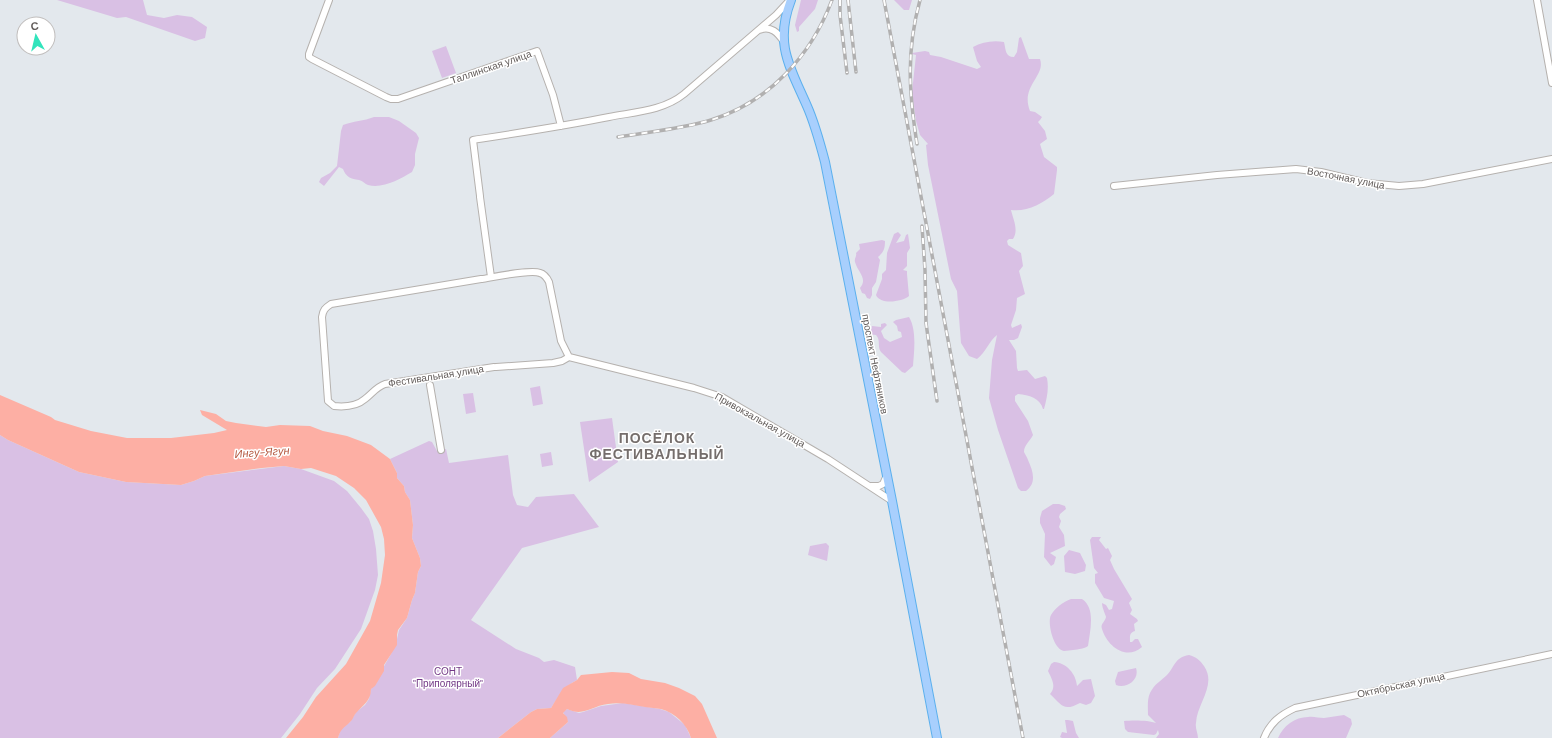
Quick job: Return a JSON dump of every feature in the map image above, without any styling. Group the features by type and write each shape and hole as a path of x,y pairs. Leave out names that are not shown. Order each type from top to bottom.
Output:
{"main road":[{"name":"проспект Нефтяников","path":"791,0 784,21 784,42 788,63 814,123 825,162 938,738"}],"street":[{"name":"Таллинская улица","path":"329,0 309,54 309,57 312,59 386,97 398,99 537,51 553,94 561,126"},
{"path":"569,356 561,342 548,282 544,275 541,273 532,272 491,278 473,140 561,126 651,109 669,104 684,94 758,31 791,0"},
{"path":"1537,0 1552,83"},
{"path":"758,31 766,28 774,30 784,42"},
{"name":"Восточная улица","path":"1114,186 1217,175 1296,169 1309,170 1372,184 1399,186 1423,184 1552,159"},
{"name":"Фестивальная улица","path":"491,278 331,304 326,307 322,316 328,400 332,406 337,407 360,402 377,388 385,384 495,367 553,363 562,361 569,356"},
{"name":"Привокзальная улица","path":"569,356 694,388 722,397 779,429 871,486 892,501"},
{"path":"429,377 441,450"},
{"path":"871,486 879,486 883,484 887,476"},
{"name":"Октябрьская улица","path":"1264,738 1270,725 1278,717 1295,708 1552,654"}],"green space":[{"path":"57,0 143,0 147,15 164,18 177,15 192,17 207,27 205,38 195,41 126,17 117,18"},
{"path":"801,0 818,0 815,9 799,27 799,31 797,32 795,25"},
{"path":"894,0 912,0 909,10 904,10"},
{"path":"1021,37 1029,59 1040,59 1040,71 1030,88 1028,102 1030,111 1035,112 1042,117 1038,122 1045,131 1047,139 1040,144 1044,157 1057,167 1054,194 1034,206 1023,210 1011,210 1016,232 1013,239 1009,239 1007,241 1008,245 1021,253 1023,266 1019,271 1025,294 1017,298 1016,310 1011,325 1012,328 1021,324 1022,327 1018,338 1009,340 1016,351 1017,368 1018,371 1027,370 1035,379 1045,376 1048,382 1044,409 1042,405 1034,398 1018,394 1015,396 1015,401 1028,421 1033,435 1024,450 1033,477 1032,484 1026,491 1021,491 1018,488 998,430 989,398 992,360 997,335 977,359 969,356 961,343 957,291 951,279 928,165 926,145 928,144 920,135 916,121 912,92 916,55 912,53 925,51 929,52 930,55 941,57 977,69 981,67 977,61 973,47 988,42 1004,42 1007,54 1014,57 1017,52 1019,38"},
{"path":"446,46 456,73 442,78 432,51"},
{"path":"374,117 389,117 399,121 416,133 419,138 415,154 415,165 412,172 391,183 374,186 349,177 343,169 339,167 324,186 319,182 321,178 330,173 337,166 343,125"},
{"path":"898,232 901,235 896,243 904,241 906,235 908,234 910,248 907,253 907,266 903,270 907,271 909,296 901,300 891,302 882,300 876,295 882,279 882,274 886,270 887,253 894,234"},
{"path":"882,240 885,241 884,248 883,252 878,257 880,260 876,282 872,288 872,295 870,299 862,293 860,288 863,278 856,266 856,253 860,249 859,244"},
{"path":"909,317 912,322 914,335 914,354 913,366 905,373 902,372 881,352 876,335 869,334 868,332 871,330 872,326 881,327 881,324 885,323 887,325 881,331 884,338 890,342 902,337 901,332 898,331 897,326 893,322"},
{"path":"540,386 543,404 533,406 530,388"},
{"path":"473,393 476,412 466,414 463,394"},
{"path":"612,418 618,462 589,482 580,422"},
{"path":"0,435 79,472 126,482 181,485 205,476 284,466 301,469 334,481 347,491 369,519 373,531 378,575 375,590 361,629 335,669 317,688 300,714 281,738 0,738"},
{"name":"СОНТ \"Приполярный\"","path":"429,441 432,442 437,451 446,449 449,463 508,455 513,495 517,505 528,507 536,497 574,494 599,527 522,548 471,620 516,649 539,658 544,662 554,660 575,667 577,680 559,695 551,708 537,709 531,712 498,738 338,738 341,728 350,722 356,712 365,705 369,699 371,689 391,654 399,630 407,618 415,593 418,572 421,566 420,558 412,538 413,525 410,500 405,492 404,486 397,478 397,473 390,459"},
{"path":"551,452 553,465 542,467 540,454"},
{"path":"1053,504 1065,506 1066,509 1060,514 1059,517 1061,521 1059,527 1064,535 1065,546 1050,553 1056,557 1054,564 1051,566 1044,557 1045,534 1040,523 1040,518 1042,511"},
{"path":"1092,537 1101,537 1099,540 1106,549 1108,548 1112,556 1110,560 1114,569 1132,599 1129,603 1132,610 1130,614 1138,621 1134,624 1135,631 1130,636 1130,642 1138,639 1142,647 1136,651 1124,652 1118,650 1104,635 1102,626 1106,617 1102,603 1106,605 1109,610 1112,609 1114,601 1104,598 1095,583 1095,574 1098,573 1094,568 1090,540"},
{"path":"826,543 829,546 827,561 808,555 810,546"},
{"path":"1069,550 1080,553 1086,565 1085,571 1075,574 1065,572 1064,556"},
{"path":"1071,599 1082,599 1089,608 1091,614 1090,634 1088,646 1085,648 1064,651 1057,646 1054,641 1050,629 1050,618 1057,608"},
{"path":"1189,655 1198,659 1204,666 1208,680 1205,694 1197,716 1196,725 1198,738 1156,738 1159,734 1158,730 1154,735 1128,732 1125,729 1124,721 1140,720 1156,723 1148,715 1149,695 1180,658"},
{"path":"1054,662 1063,664 1073,673 1077,686 1083,680 1091,679 1095,696 1091,703 1086,705 1080,703 1074,706 1066,707 1060,704 1050,694 1053,689 1053,684 1048,671 1051,664"},
{"path":"1136,668 1137,672 1134,680 1128,685 1116,685 1115,681 1118,672"},
{"path":"623,703 660,709 669,712 685,725 691,738 550,738 568,722 563,712 567,709 579,713 601,706"},
{"path":"1344,715 1351,719 1352,724 1346,738 1278,738 1286,726 1294,720 1303,717 1324,718"},
{"path":"1065,720 1073,721 1079,738 1060,737 1062,732 1067,733"}],"water":[{"name":"Ингу-Ягун","path":"0,395 55,420 91,431 127,438 171,438 227,430 202,415 200,410 216,414 226,421 236,423 266,427 280,425 310,426 323,431 347,436 371,445 390,459 397,473 397,478 404,486 405,492 410,500 413,525 412,538 420,558 421,566 418,572 415,593 407,618 398,630 397,645 384,665 384,671 375,686 371,689 370,697 342,730 338,738 286,738 303,717 316,697 346,664 370,621 381,583 385,555 384,539 381,527 366,500 354,488 336,476 311,468 301,469 284,466 262,468 205,476 181,485 126,482 79,472 0,435"},
{"path":"612,672 629,673 641,679 665,683 695,696 702,704 717,738 691,738 687,728 676,716 661,709 617,703 602,705 578,712 567,709 563,713 567,717 568,722 550,738 498,738 531,712 537,709 551,708 563,688 577,680 581,675"}],"railway":[{"path":"618,137 700,123 732,112 751,102 769,89 800,58 812,40 832,0"},
{"path":"840,0 840,15 847,73"},
{"path":"848,0 856,72"},
{"path":"884,0 1023,738"},
{"path":"917,144 912,107 910,72 912,37 920,0"},
{"path":"922,226 926,323 937,401"}],"district":[{"name":"ПОСЁЛОК ФЕСТИВАЛЬНЫЙ","path":"657,446"}]}
